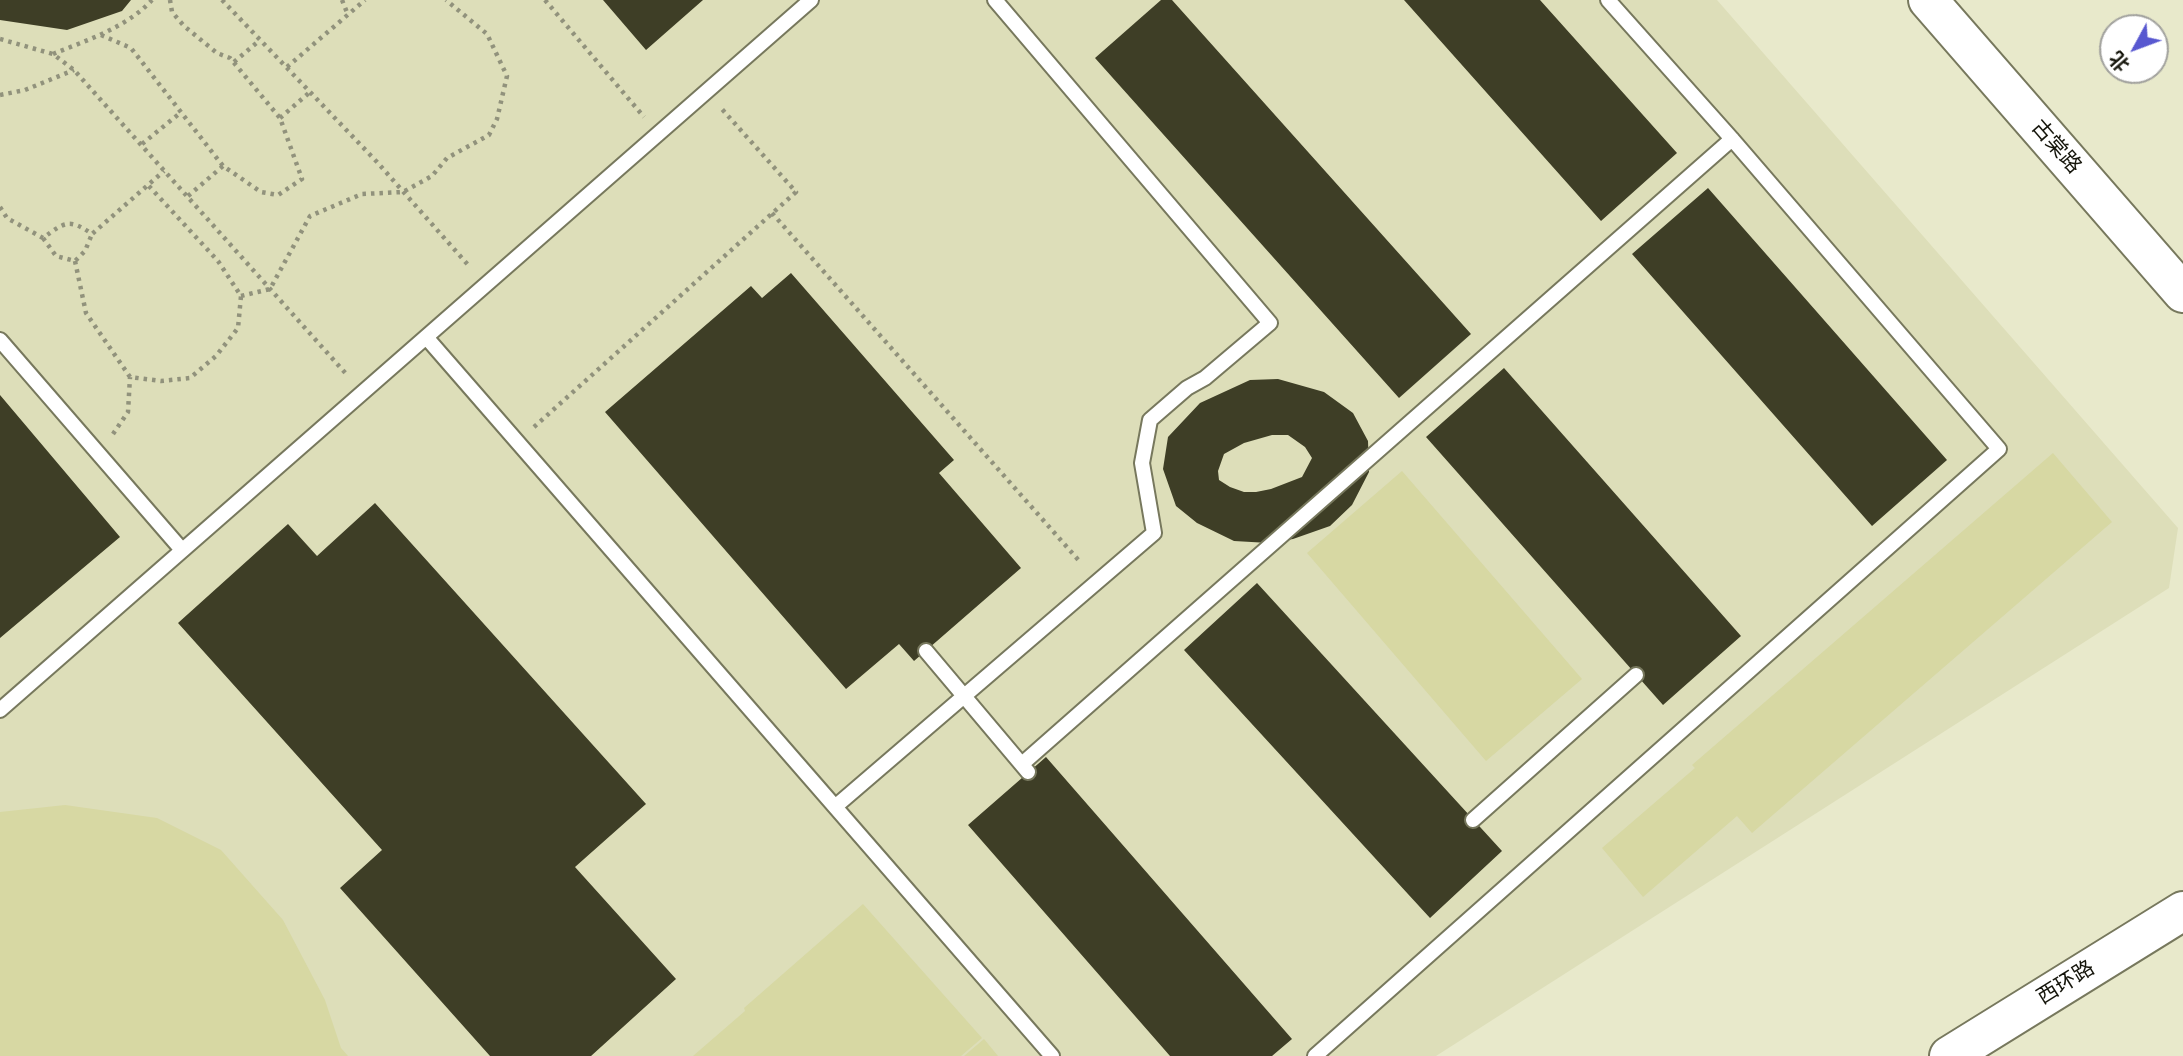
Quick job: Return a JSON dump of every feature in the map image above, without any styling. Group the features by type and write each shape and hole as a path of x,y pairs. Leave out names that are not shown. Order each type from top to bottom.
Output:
{"main road":[{"name":"古棠路","path":"1928,0 2183,293"},
{"name":"西环路","path":"1949,1056 2183,911"}],"lane":[{"path":"0,710 811,0"},
{"path":"836,806 1154,533 1142,463 1150,420 1269,323 995,0"},
{"path":"1315,1056 1999,449 1732,139 1608,0"},
{"path":"926,651 1025,768 1732,139"},
{"path":"426,337 1052,1056"},
{"path":"0,340 182,550"},
{"path":"1473,820 1636,675"}],"path":[{"path":"52,54 101,35 142,10 152,0"},
{"path":"101,35 131,48 223,166 261,192 278,195 302,179 280,118 230,58 217,53 184,26 173,12 170,0"},
{"path":"222,0 403,192 486,285"},
{"path":"342,0 348,15"},
{"path":"287,67 365,0"},
{"path":"241,296 270,289 310,216 362,194 403,192 432,176 447,158 489,135 498,119 507,76 487,34 446,0"},
{"path":"545,0 658,133"},
{"path":"0,39 52,54 74,70 362,392"},
{"path":"234,62 260,40"},
{"path":"0,95 25,90 74,70"},
{"path":"517,442 796,192 707,91"},
{"path":"280,118 310,92"},
{"path":"142,144 180,113"},
{"path":"188,197 223,166"},
{"path":"75,261 85,251 92,234 164,171"},
{"path":"130,377 161,381 190,378 216,356 238,328 241,296 218,261 148,185"},
{"path":"0,207 7,218 43,237 56,256 75,261"},
{"path":"772,213 1097,582"},
{"path":"43,237 61,225 76,223 92,234"},
{"path":"75,261 86,313 130,377 128,412 108,441 108,465"}],"shaded area":[{"path":"0,0 1717,0 2178,528 2169,588 1436,1056 0,1056"},
{"path":"2053,453 2112,522 1752,833 1737,816 1643,897 1602,848 1695,768 1692,765"},
{"path":"1402,471 1582,679 1486,761 1307,553"},
{"path":"65,805 157,818 221,850 283,920 325,1000 341,1048 348,1056 0,1056 0,812"},
{"path":"863,904 982,1038 961,1056 693,1056 745,1011 744,1008"},
{"path":"984,1039 998,1056 964,1056"}],"building":[{"path":"0,0 131,0 122,11 67,30 0,20"},
{"path":"603,0 703,0 646,50"},
{"path":"1161,0 1172,0 1471,334 1399,398 1095,58"},
{"path":"1404,0 1540,0 1677,153 1601,221"},
{"path":"1708,188 1947,460 1872,526 1632,254"},
{"path":"791,273 954,460 939,473 1021,568 914,661 899,644 846,689 605,412 751,286 762,298"},
{"path":"1504,368 1741,636 1663,705 1426,437"},
{"path":"1278,379 1324,392 1353,413 1368,441 1369,472 1352,505 1330,526 1293,539 1269,543 1234,541 1197,523 1176,506 1163,469 1168,437 1200,403 1250,380","holes":["1272,435 1288,435 1305,447 1312,458 1302,477 1256,492 1244,492 1219,480 1218,471 1224,454 1244,443"]},
{"path":"0,395 120,537 0,638"},
{"path":"375,503 646,804 575,867 676,979 591,1056 490,1056 340,888 382,850 178,623 288,524 317,556"},
{"path":"1257,583 1502,851 1430,918 1184,650"},
{"path":"1046,757 1292,1039 1272,1056 1170,1056 968,825"}]}
